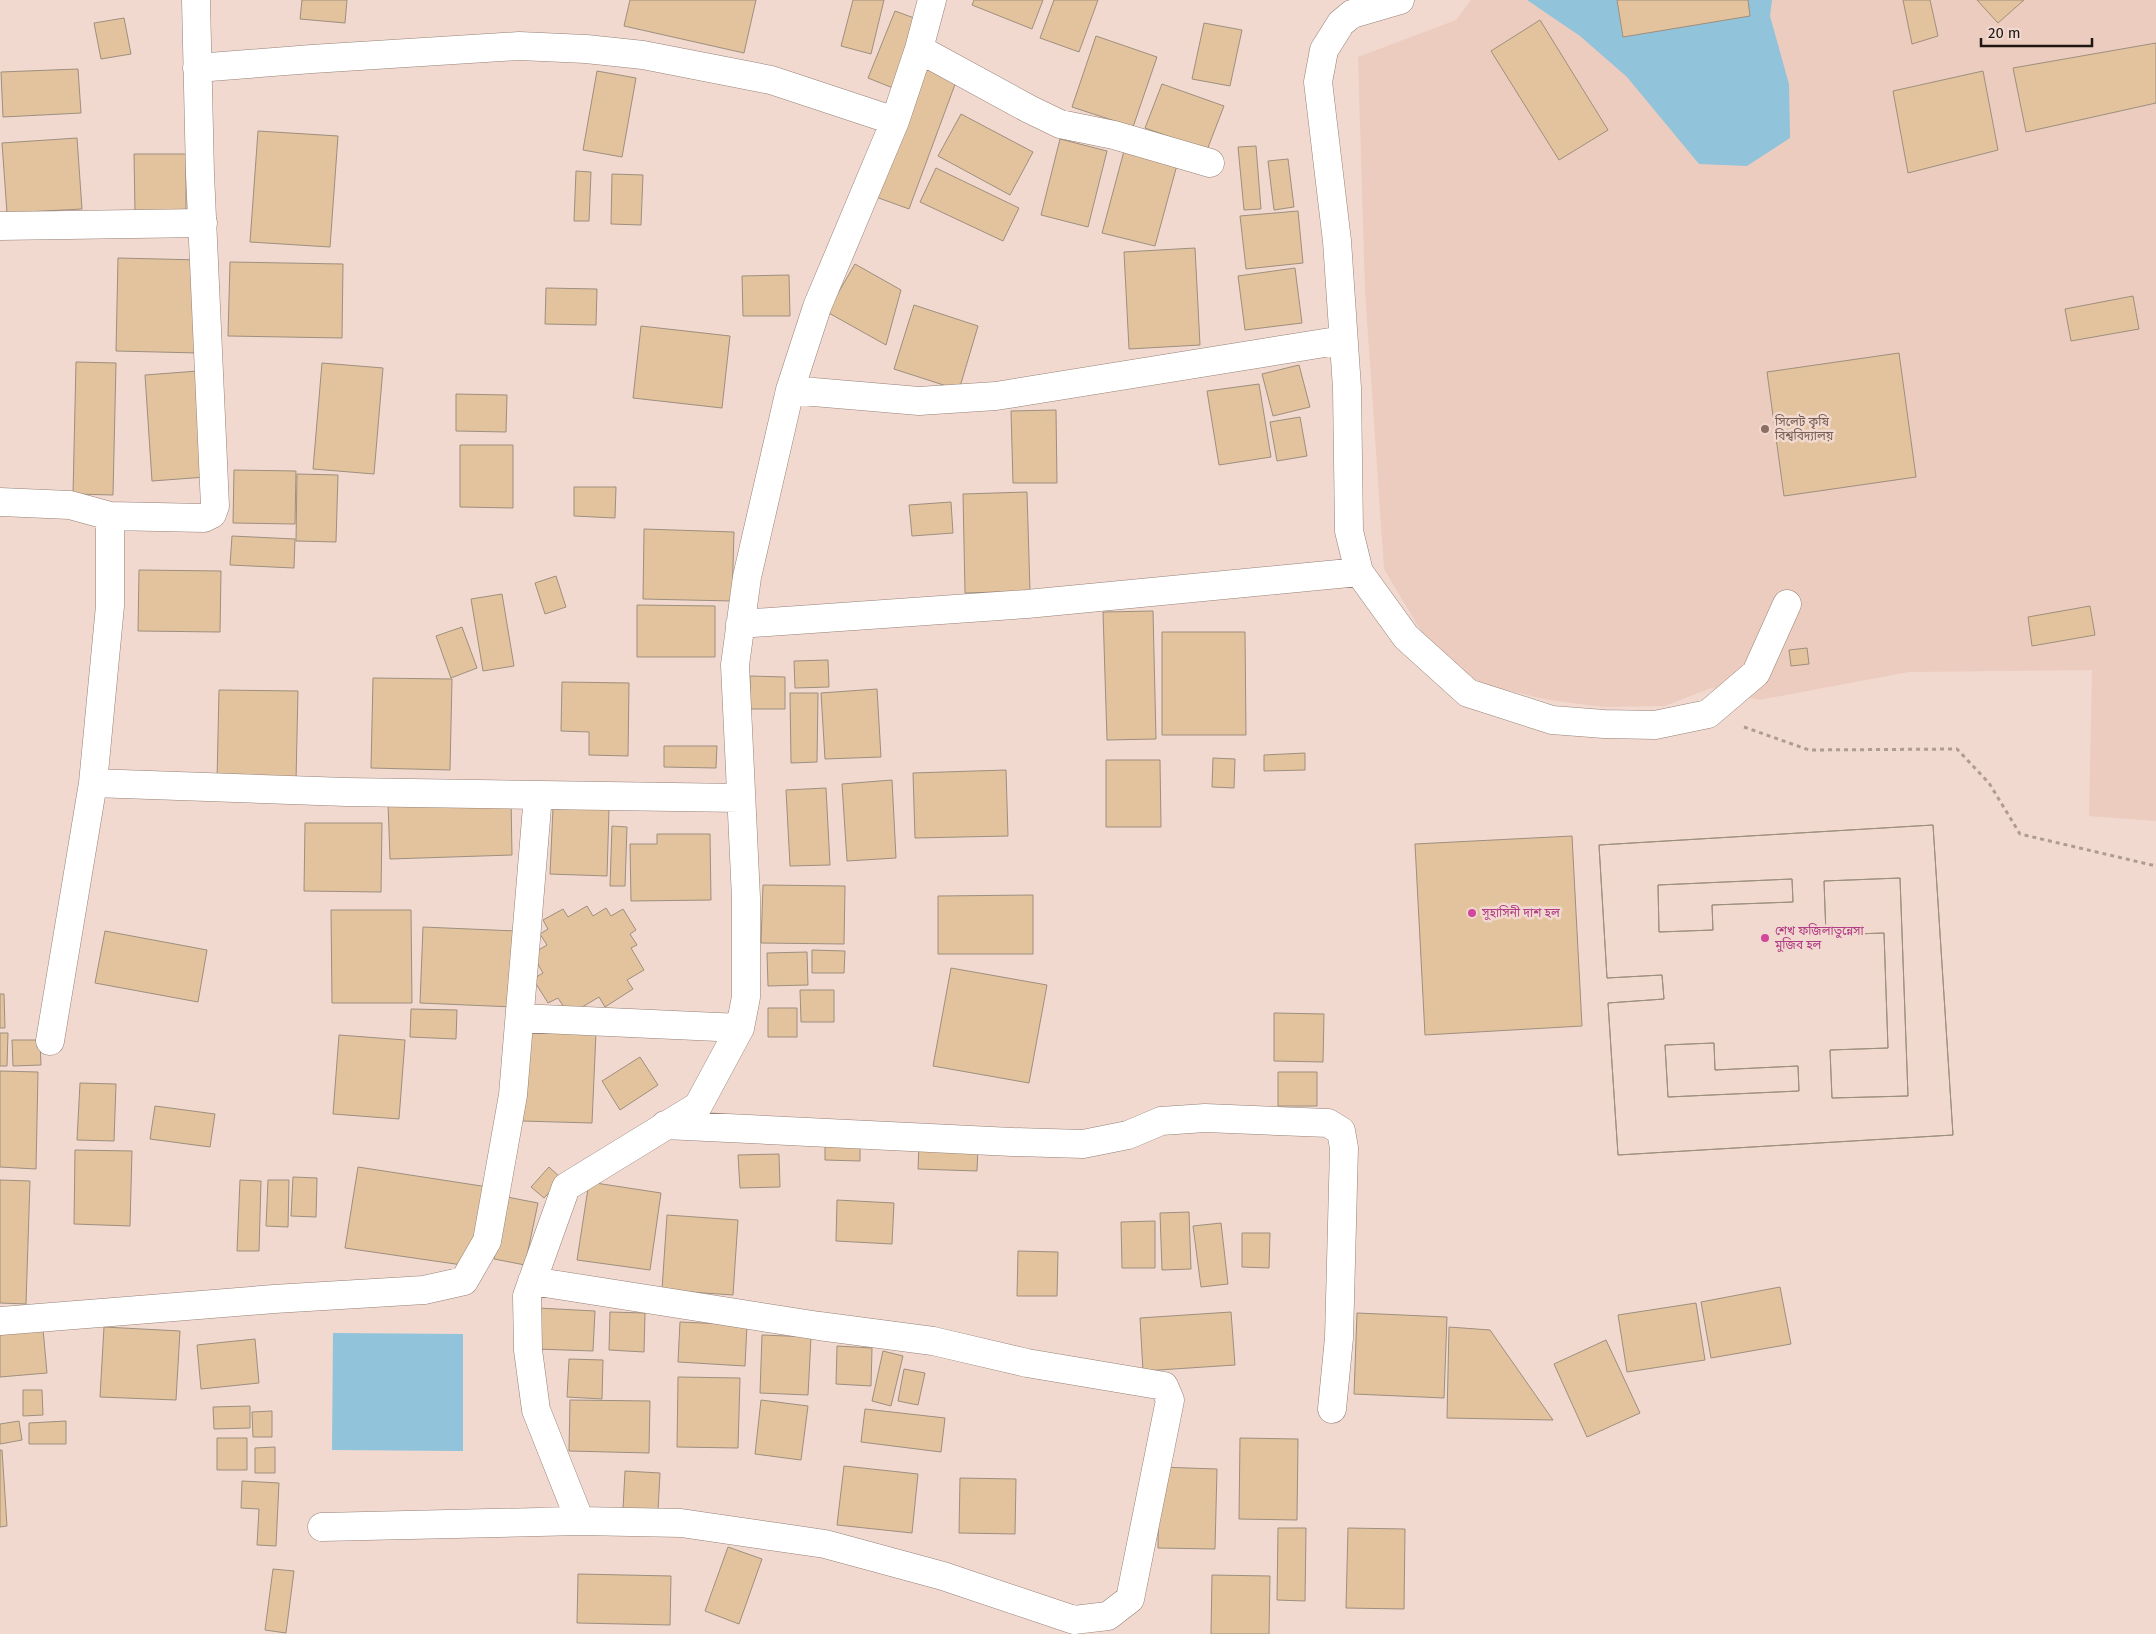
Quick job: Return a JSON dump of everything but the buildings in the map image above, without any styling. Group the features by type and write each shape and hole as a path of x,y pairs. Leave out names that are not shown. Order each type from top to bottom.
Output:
{"street":[{"path":"0,502 70,504 110,516 204,518 212,514 215,506 196,0"},
{"path":"580,1521 536,1410 528,1350 527,1296 566,1186 698,1106 740,1028 746,997 747,942 735,665 747,577 790,390 817,307 895,121 919,50 932,0"},
{"path":"1400,0 1352,14 1341,23 1324,50 1318,82 1337,241 1347,388 1349,531 1359,572 1406,637 1468,693 1552,720 1604,724 1656,724 1708,714 1756,673 1787,604"},
{"path":"198,68 519,46 586,49 643,55 771,80 895,121"},
{"path":"919,50 1029,110 1060,124 1114,135 1210,163"},
{"path":"0,226 203,223"},
{"path":"790,390 919,401 996,396 1343,340"},
{"path":"50,1042 93,782 110,606 110,516"},
{"path":"740,624 1027,604 1359,572"},
{"path":"93,782 346,792 740,798"},
{"path":"0,1321 274,1299 424,1290 464,1281 486,1241 513,1095 538,795"},
{"path":"520,1018 740,1028"},
{"path":"665,1125 1083,1144 1128,1135 1161,1122 1205,1118 1328,1122 1341,1131 1344,1148 1339,1338 1332,1409"},
{"path":"322,1527 580,1521 681,1523 825,1544 943,1576 1074,1620 1108,1616 1130,1599 1170,1400 1164,1386 1028,1363 932,1341 819,1326 532,1280"}],"path":[{"path":"1708,714 1809,750 1957,749 1989,783 2020,834 2156,866"}],"shaded area":[{"name":"সিলেট কৃষি বিশ্ববিদ্যালয়","path":"1471,0 2156,0 2156,821 2089,816 2092,670 1909,672 1759,700 1711,688 1665,706 1603,707 1549,700 1474,683 1428,643 1384,569 1365,290 1358,57 1456,20"}],"water":[{"path":"1527,0 1772,0 1770,16 1789,84 1790,138 1747,166 1699,164 1627,77 1580,36"},
{"path":"333,1333 463,1334 463,1451 332,1450"}],"place":[{"name":"সিলেট কৃষি বিশ্ববিদ্যালয়","path":"1765,429"},
{"name":"সুহাসিনী দাশ হল","path":"1472,913"},
{"name":"শেখ ফজিলাতুন্নেসা মুজিব হল","path":"1765,938"}]}
